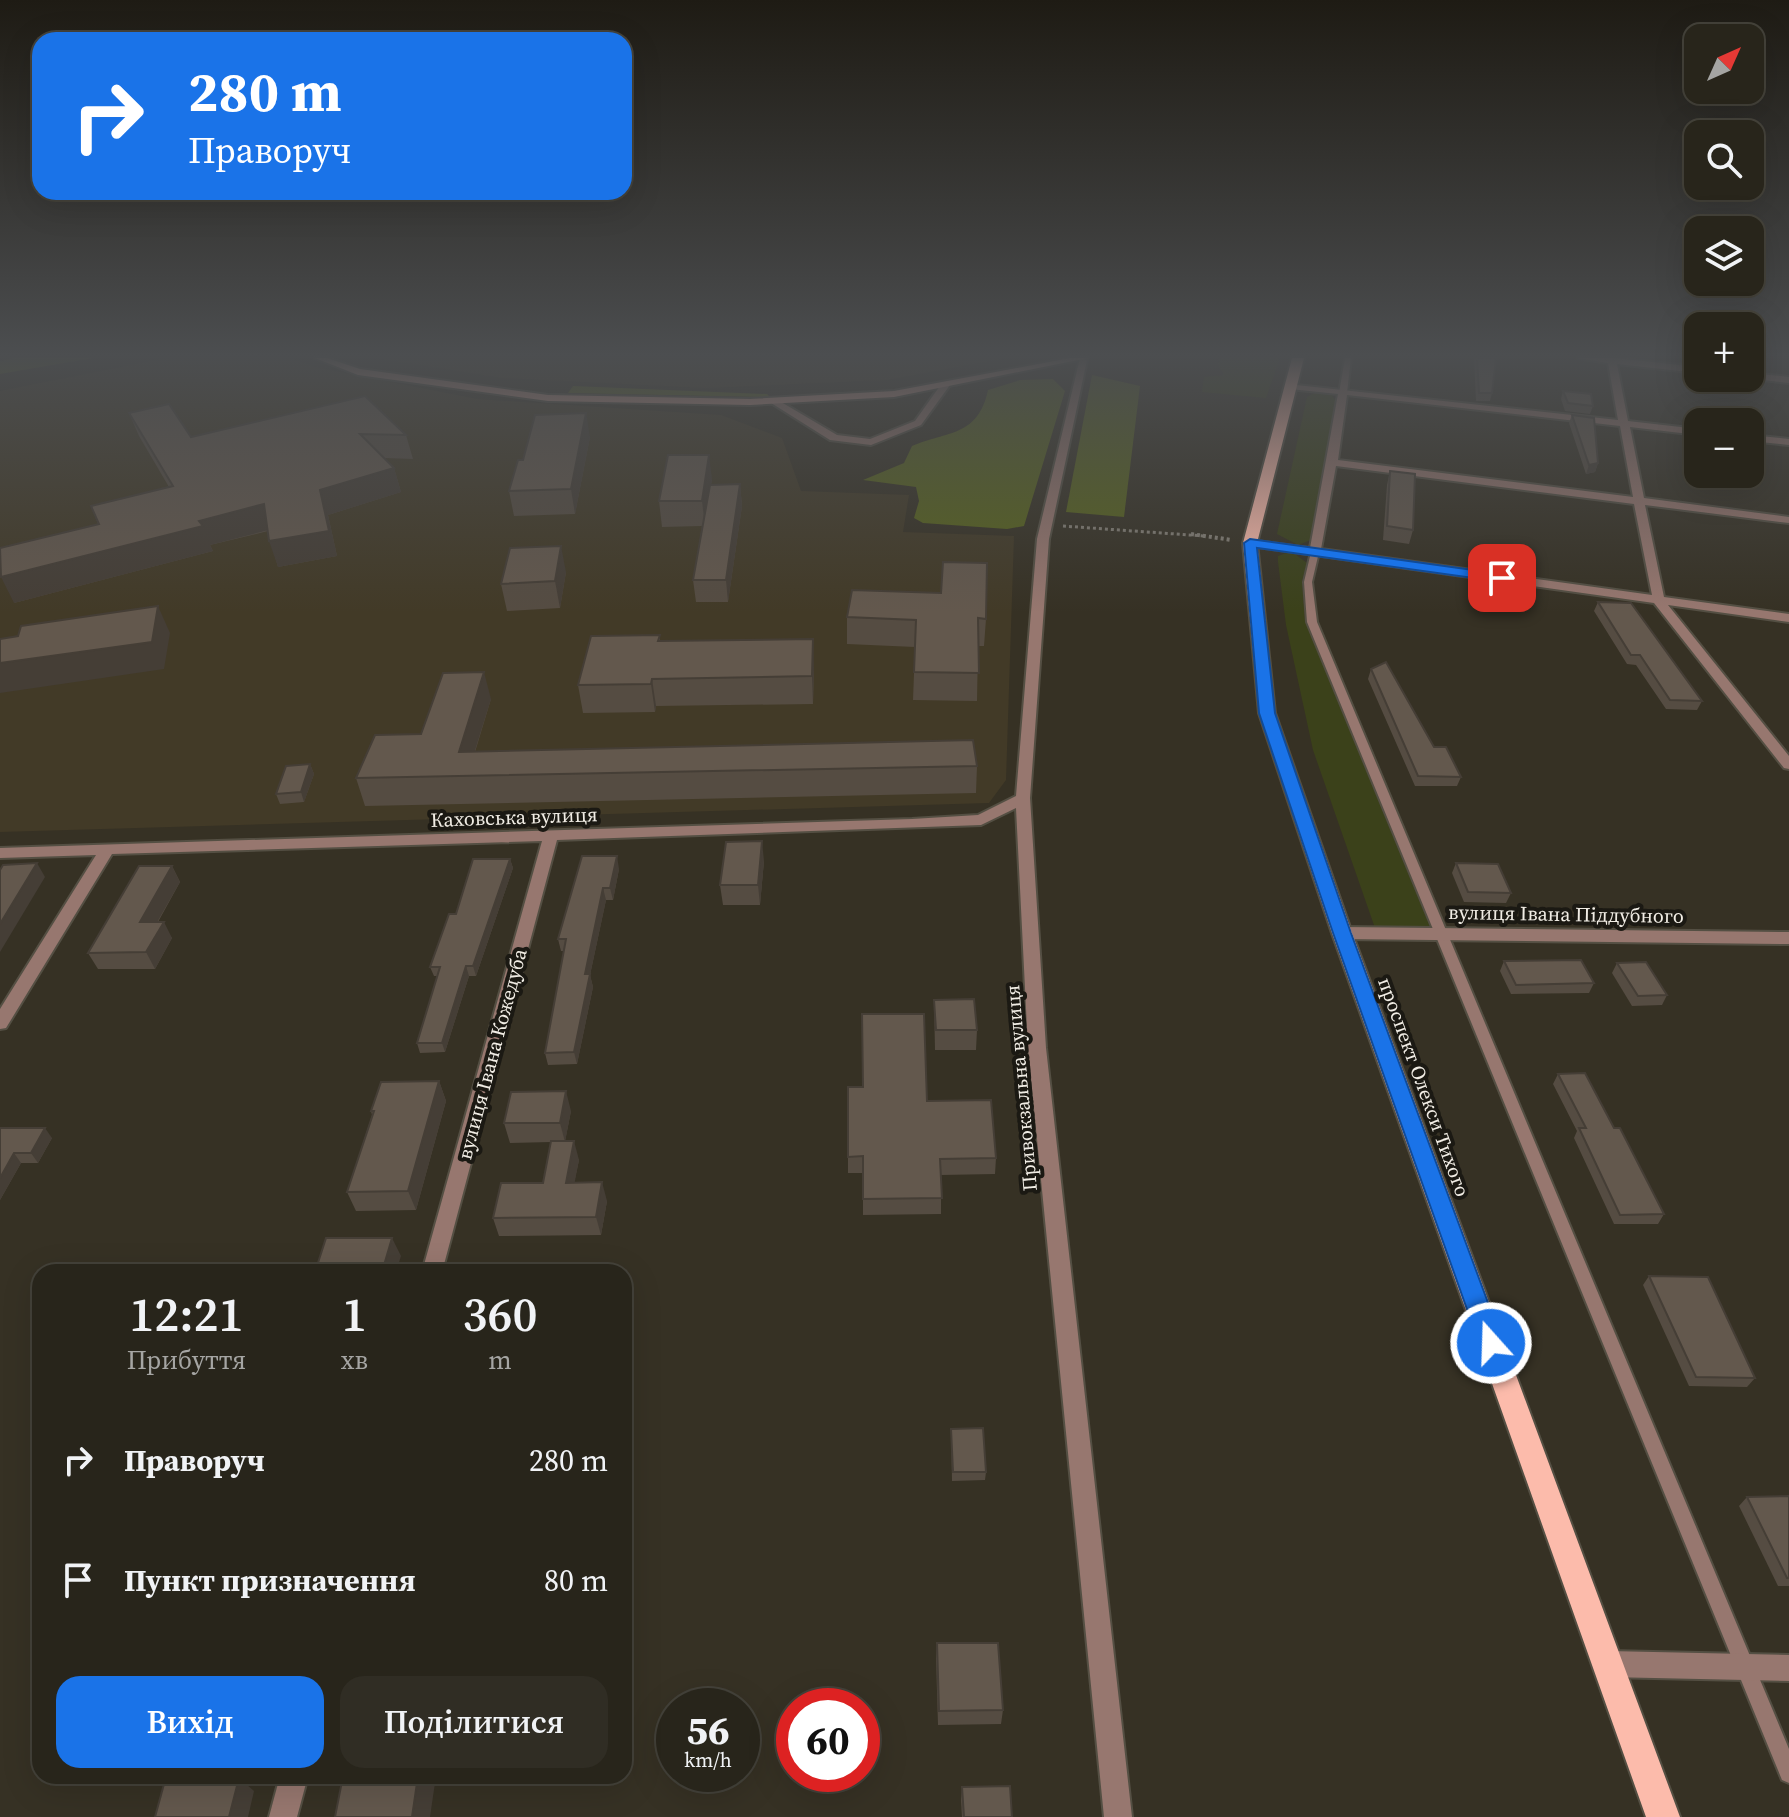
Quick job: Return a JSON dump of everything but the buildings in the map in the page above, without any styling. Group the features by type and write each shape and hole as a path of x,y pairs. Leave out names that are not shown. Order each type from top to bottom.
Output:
{"main road":[{"name":"проспект Олекси Тихого","path":"1276,443 1250,543 1267,713 1342,933 1663,1817"}],"street":[{"name":"Привокзальна вулиця","path":"1065,443 1046,525 1023,798 1037,1048 1118,1817"},
{"path":"1315,552 1335,443"},
{"path":"1627,443 1641,501 1659,601 1789,765"},
{"path":"1332,462 1789,520"},
{"path":"1250,543 1789,618"},
{"name":"Каховська вулиця","path":"0,853 981,820 1023,798"},
{"name":"вулиця Івана Кожедуба","path":"434,1264 551,836"},
{"path":"0,1023 107,850"},
{"name":"вулиця Івана Піддубного","path":"1342,933 1789,938"},
{"path":"1608,1664 1789,1668"},
{"path":"283,1817 292,1784"}],"lane":[{"path":"1315,552 1308,582 1312,622 1789,1773"}],"path":[{"path":"1046,525 1171,531 1250,543"}],"shaded area":[{"path":"0,443 784,443 801,491 909,495 903,532 1014,536 1006,780 989,803 0,832"}],"green space":[{"path":"922,443 1049,443 1024,526 1007,529 923,523 914,518 919,501 916,487 863,480 904,463 912,446"},
{"path":"1079,443 1133,443 1124,517 1066,512"},
{"path":"1297,443 1328,443 1311,540 1298,545 1277,534"},
{"path":"1295,554 1307,563 1302,581 1305,621 1431,929 1375,928 1313,750 1286,625 1278,556"}],"route":[{"path":"1491,1343 1342,933 1267,713 1250,543 1502,578"}]}
